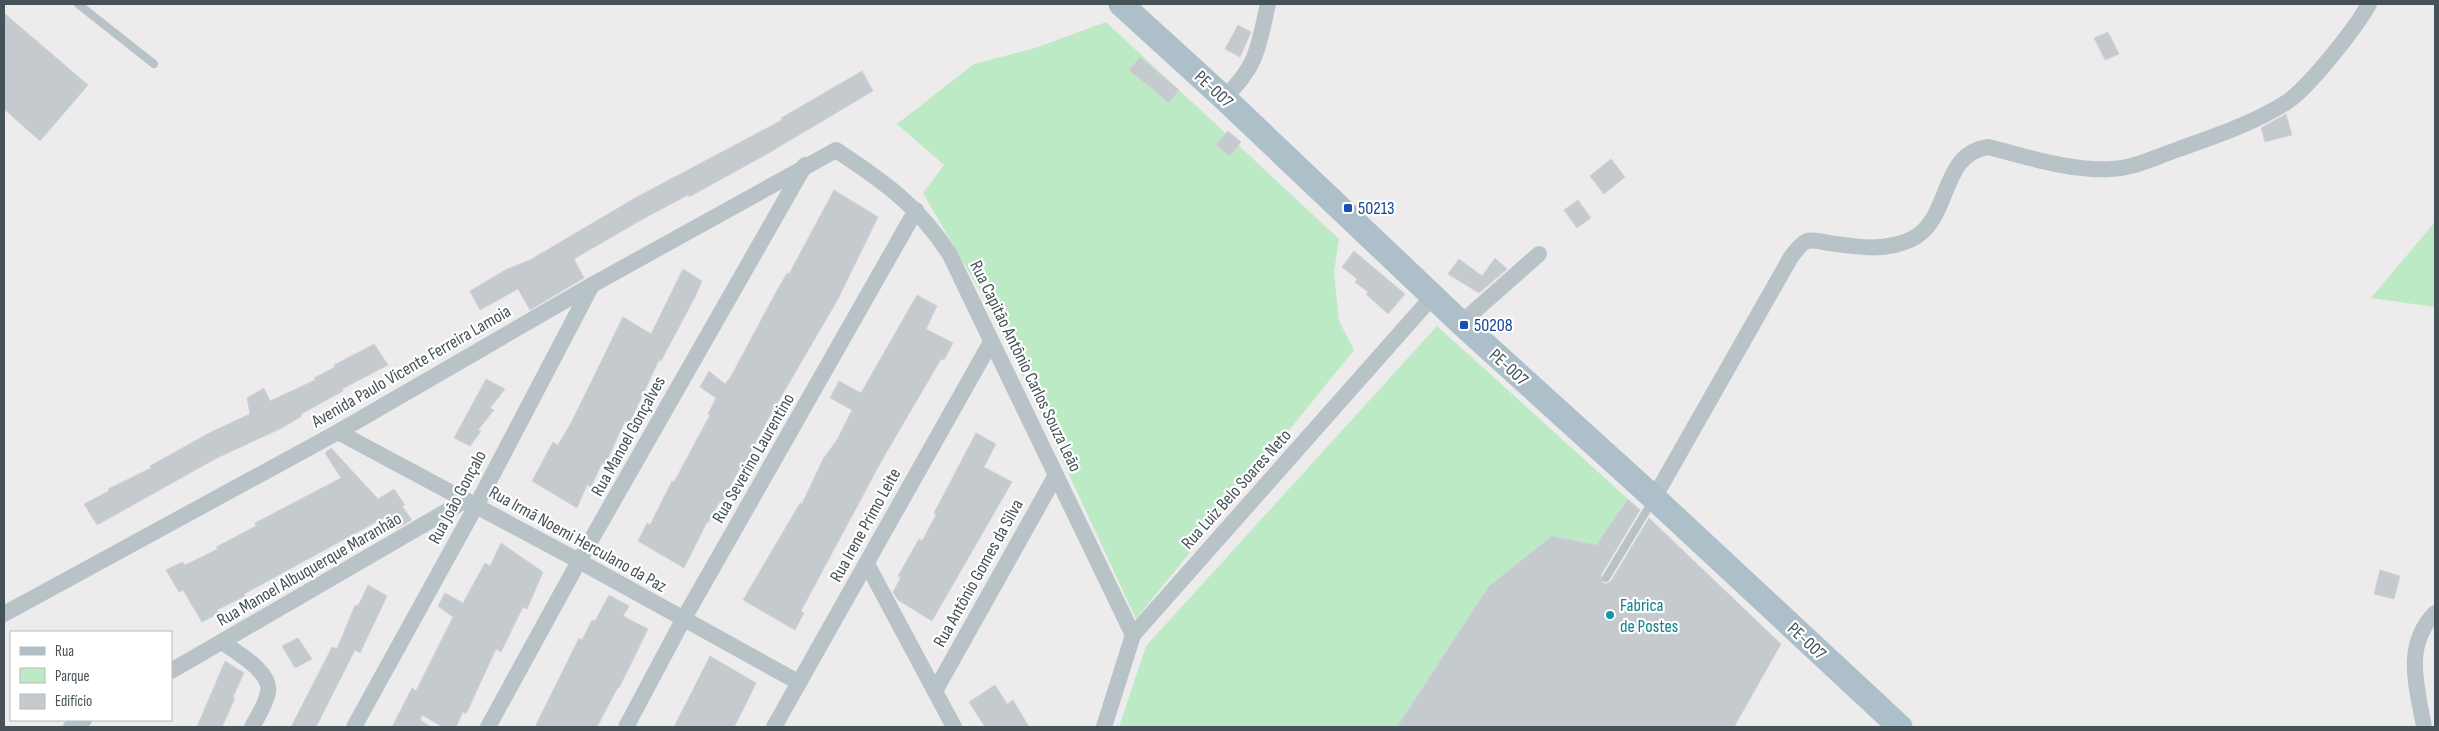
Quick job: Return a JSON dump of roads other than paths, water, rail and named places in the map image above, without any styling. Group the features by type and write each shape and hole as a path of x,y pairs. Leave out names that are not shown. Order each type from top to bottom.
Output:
{"main road":[{"name":"PE-007","path":"1121,4 1224,98 1461,323 1654,498 1900,727"}],"street":[{"path":"1224,98 1246,75 1254,62 1268,4"},
{"path":"1654,498 1791,257 1807,241 1875,248 1892,246 1913,239 1937,215 1951,176 1967,155 1977,148 1988,147 2076,169 2113,169 2149,160 2233,130 2286,103 2299,94 2343,41 2370,4"},
{"name":"Avenida Paulo Vicente Ferreira Lamoia","path":"4,614 338,432 592,285 805,165 836,150"},
{"name":"Rua Capitão Antônio Carlos Souza Leão","path":"836,150 881,179 916,210 950,255 1133,635"},
{"name":"Rua Manoel Gonçalves","path":"488,727 579,561 805,165"},
{"name":"Rua Severino Laurentino","path":"626,727 683,620 916,210"},
{"path":"1461,323 1539,254"},
{"name":"Rua João Gonçalo","path":"354,727 471,503 592,285"},
{"name":"Rua Luiz Belo Soares Neto","path":"1104,727 1133,635 1433,296"},
{"name":"Rua Irene Primo Leite","path":"774,727 991,342"},
{"name":"Rua Irmã Noemi Herculano da Paz","path":"338,432 579,561 798,682"},
{"name":"Rua Antônio Gomes da Silva","path":"935,691 1056,475"},
{"name":"Rua Manoel Albuquerque Maranhão","path":"172,670 471,503"},
{"path":"867,564 954,727"},
{"path":"2424,727 2415,668 2415,650 2418,636 2435,612"},
{"path":"222,642 258,668 268,681 268,692 265,702 252,727"},
{"path":"71,727 82,721"}],"lane":[{"path":"78,4 154,64"},
{"path":"1606,578 1654,498"}],"place":[{"name":"50213","path":"1348,208"},
{"name":"50208","path":"1464,325"},
{"name":"Fabrica de Postes","path":"1610,615"}]}
